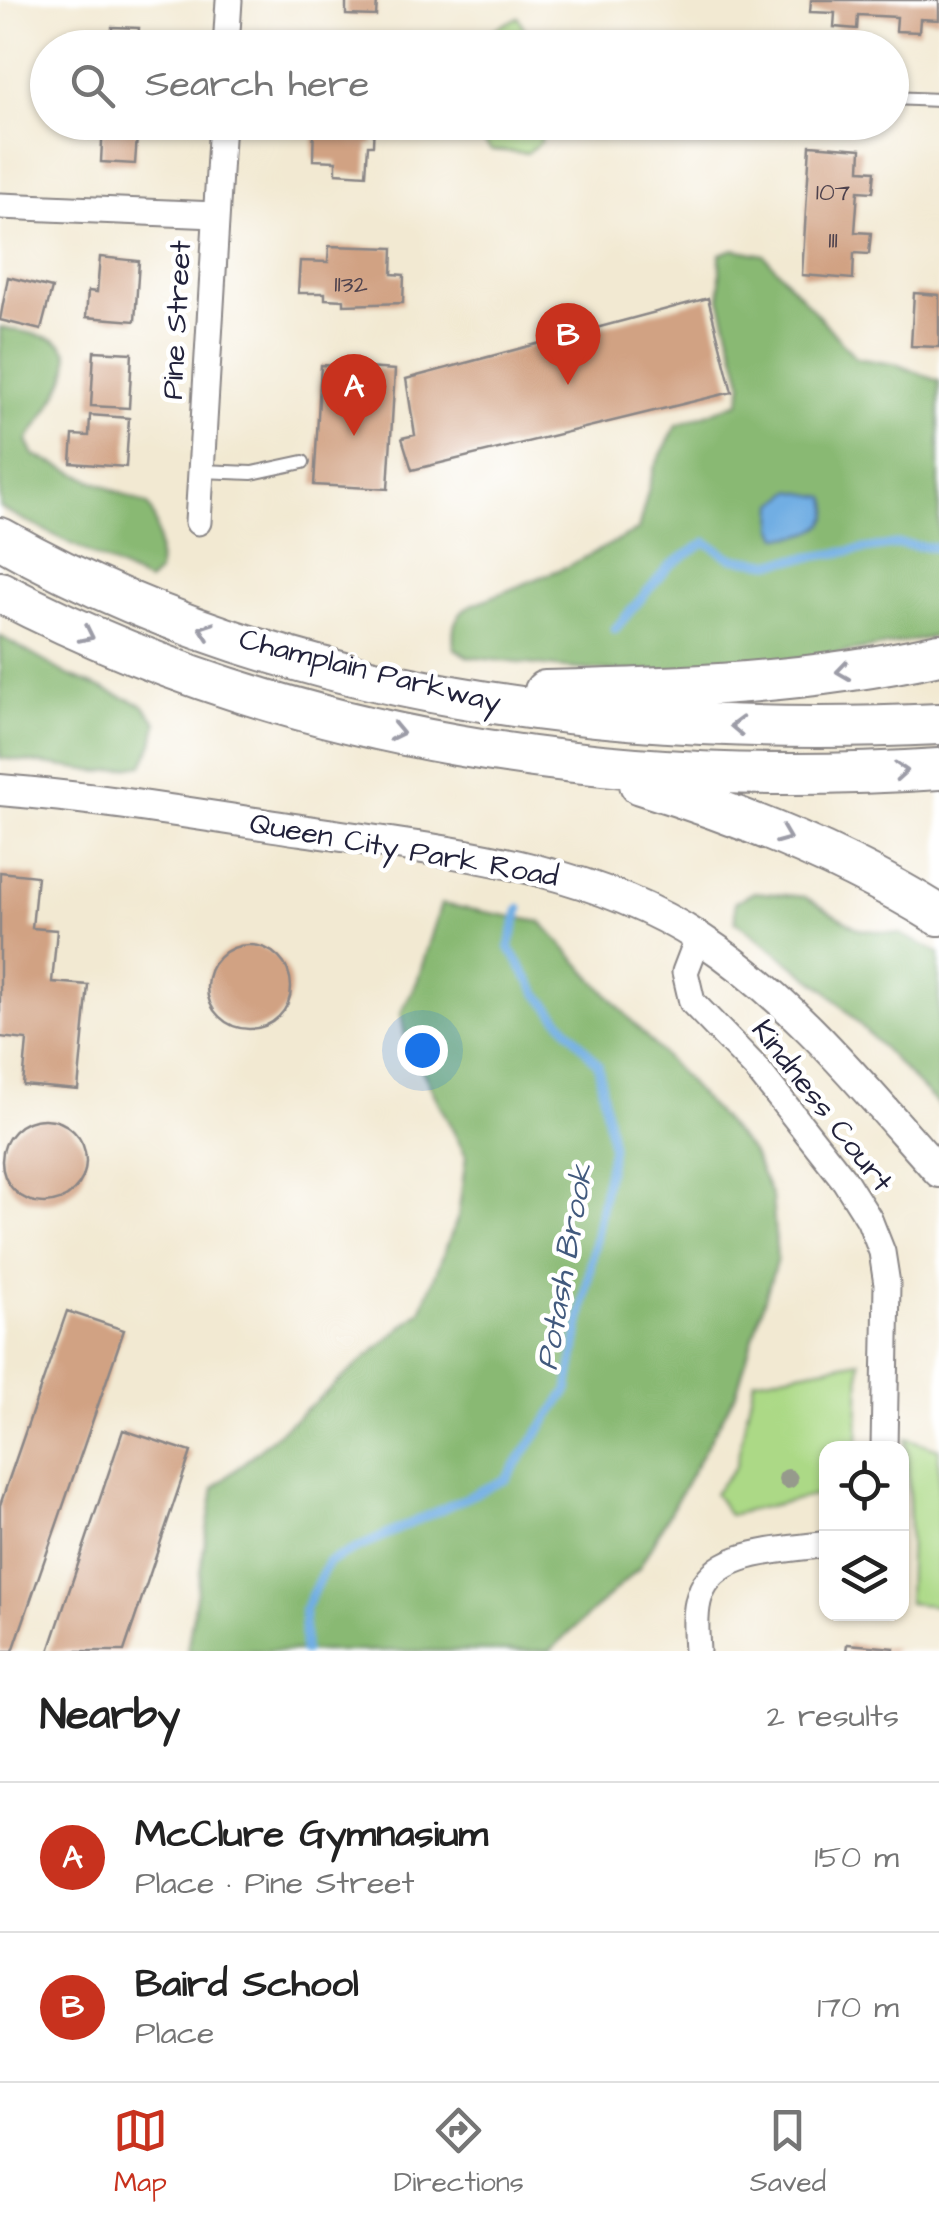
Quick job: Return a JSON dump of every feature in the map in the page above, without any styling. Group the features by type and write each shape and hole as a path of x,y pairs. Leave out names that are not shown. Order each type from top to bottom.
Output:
{"main road":[{"name":"Champlain Parkway","path":"0,538 116,596 192,625 270,651 435,693 575,715 650,722 784,728 939,724"},
{"name":"Champlain Parkway","path":"0,592 103,643 234,690 368,726 524,756 676,772 785,775 939,769"},
{"path":"435,693 672,688 819,675 939,654"},
{"path":"524,756 622,779 764,828 856,869 939,915"}],"street":[{"path":"227,30 229,0"},
{"name":"Pine Street","path":"198,522 221,140"},
{"path":"0,206 216,215"},
{"name":"Queen City Park Road","path":"0,790 132,804 494,860 607,892 698,938 747,972 797,1016 939,1172"},
{"name":"Kindness Court","path":"698,938 684,972 692,1002 756,1068 845,1182 869,1219 882,1252 887,1284 884,1441"},
{"path":"696,1651 700,1593 715,1571 737,1559 819,1545"}],"lane":[{"path":"909,99 939,100"},
{"path":"201,470 252,473 302,462"}],"green space":[{"path":"518,17 525,30 493,30"},
{"path":"482,140 541,140 527,153 491,150"},
{"path":"734,249 764,255 856,358 898,365 939,381 939,636 754,665 643,672 468,657 454,648 455,624 469,606 566,567 638,530 654,468 677,425 739,402 743,384 720,298 720,254"},
{"path":"0,327 54,340 65,349 68,360 60,389 27,441 34,455 148,505 159,547 158,573 148,582 0,508"},
{"path":"0,636 68,675 143,705 157,723 143,765 102,772 0,758"},
{"path":"754,892 805,897 859,929 900,934 939,953 939,1106 826,990 735,921 735,902"},
{"path":"441,904 541,922 752,1152 772,1197 777,1259 736,1393 639,1568 550,1651 187,1651 214,1488 421,1311 458,1217 466,1156 405,1037 401,1013 417,982"},
{"path":"860,1361 858,1441 819,1441 819,1495 729,1515 714,1493 736,1466 754,1380"},
{"path":"906,1438 939,1449 939,1606 909,1603"}],"water":[{"path":"792,491 826,497 828,517 809,533 779,537 774,527 775,504"}],"building":[{"path":"346,0 377,0 376,16 346,15"},
{"path":"811,0 939,0 939,20 920,19 919,32 896,30 897,17 858,15 857,29 834,27 835,13 810,12"},
{"path":"112,27 139,28 139,30"},
{"path":"102,140 137,140 135,164 101,162"},
{"path":"314,140 373,140 373,145 368,145 366,175 336,173 336,161 313,160"},
{"path":"810,145 861,149 860,170 875,171 873,192 858,191 855,232 871,233 869,254 854,253 853,279 802,275"},
{"path":"329,246 393,248 392,274 404,275 403,303 344,305 344,300 325,299 325,293 298,293 300,261 328,262"},
{"path":"100,257 139,261 135,321 86,317 88,291 97,292"},
{"path":"8,277 52,288 41,330 0,320"},
{"path":"914,293 939,295 939,347 911,346"},
{"path":"708,298 732,392 412,470 402,438 415,435 406,379"},
{"path":"94,351 132,353 129,408 91,406"},
{"path":"321,365 395,370 388,489 314,485"},
{"path":"90,415 129,418 126,467 71,463 73,435 89,436"},
{"path":"0,872 37,876 32,928 57,930 52,982 88,985 78,1090 23,1085 27,1040 0,1037"},
{"path":"249,945 265,948 279,957 288,971 288,1003 279,1017 265,1026 249,1029 233,1026 219,1017 210,1003 207,987 210,971 219,957 233,948"},
{"path":"44,1119 60,1122 74,1131 83,1145 83,1177 74,1191 60,1200 44,1203 28,1200 14,1191 5,1177 2,1161 5,1145 14,1131 28,1122"},
{"path":"67,1311 124,1330 13,1651 0,1651 0,1505"},
{"path":"123,1430 191,1452 124,1651 49,1651"},
{"path":"847,1644 894,1648 894,1651 846,1651"}],"waterway":[{"name":"Potash Brook","path":"615,629 669,566 706,542 731,558 770,563 898,544 939,548"},
{"name":"Potash Brook","path":"304,1651 304,1610 328,1562 506,1479 568,1390 612,1147 598,1064 538,994 509,947 520,908"}],"place":[{"name":"Baird School","path":"568,385"},
{"name":"McClure Gymnasium","path":"354,436"}]}
